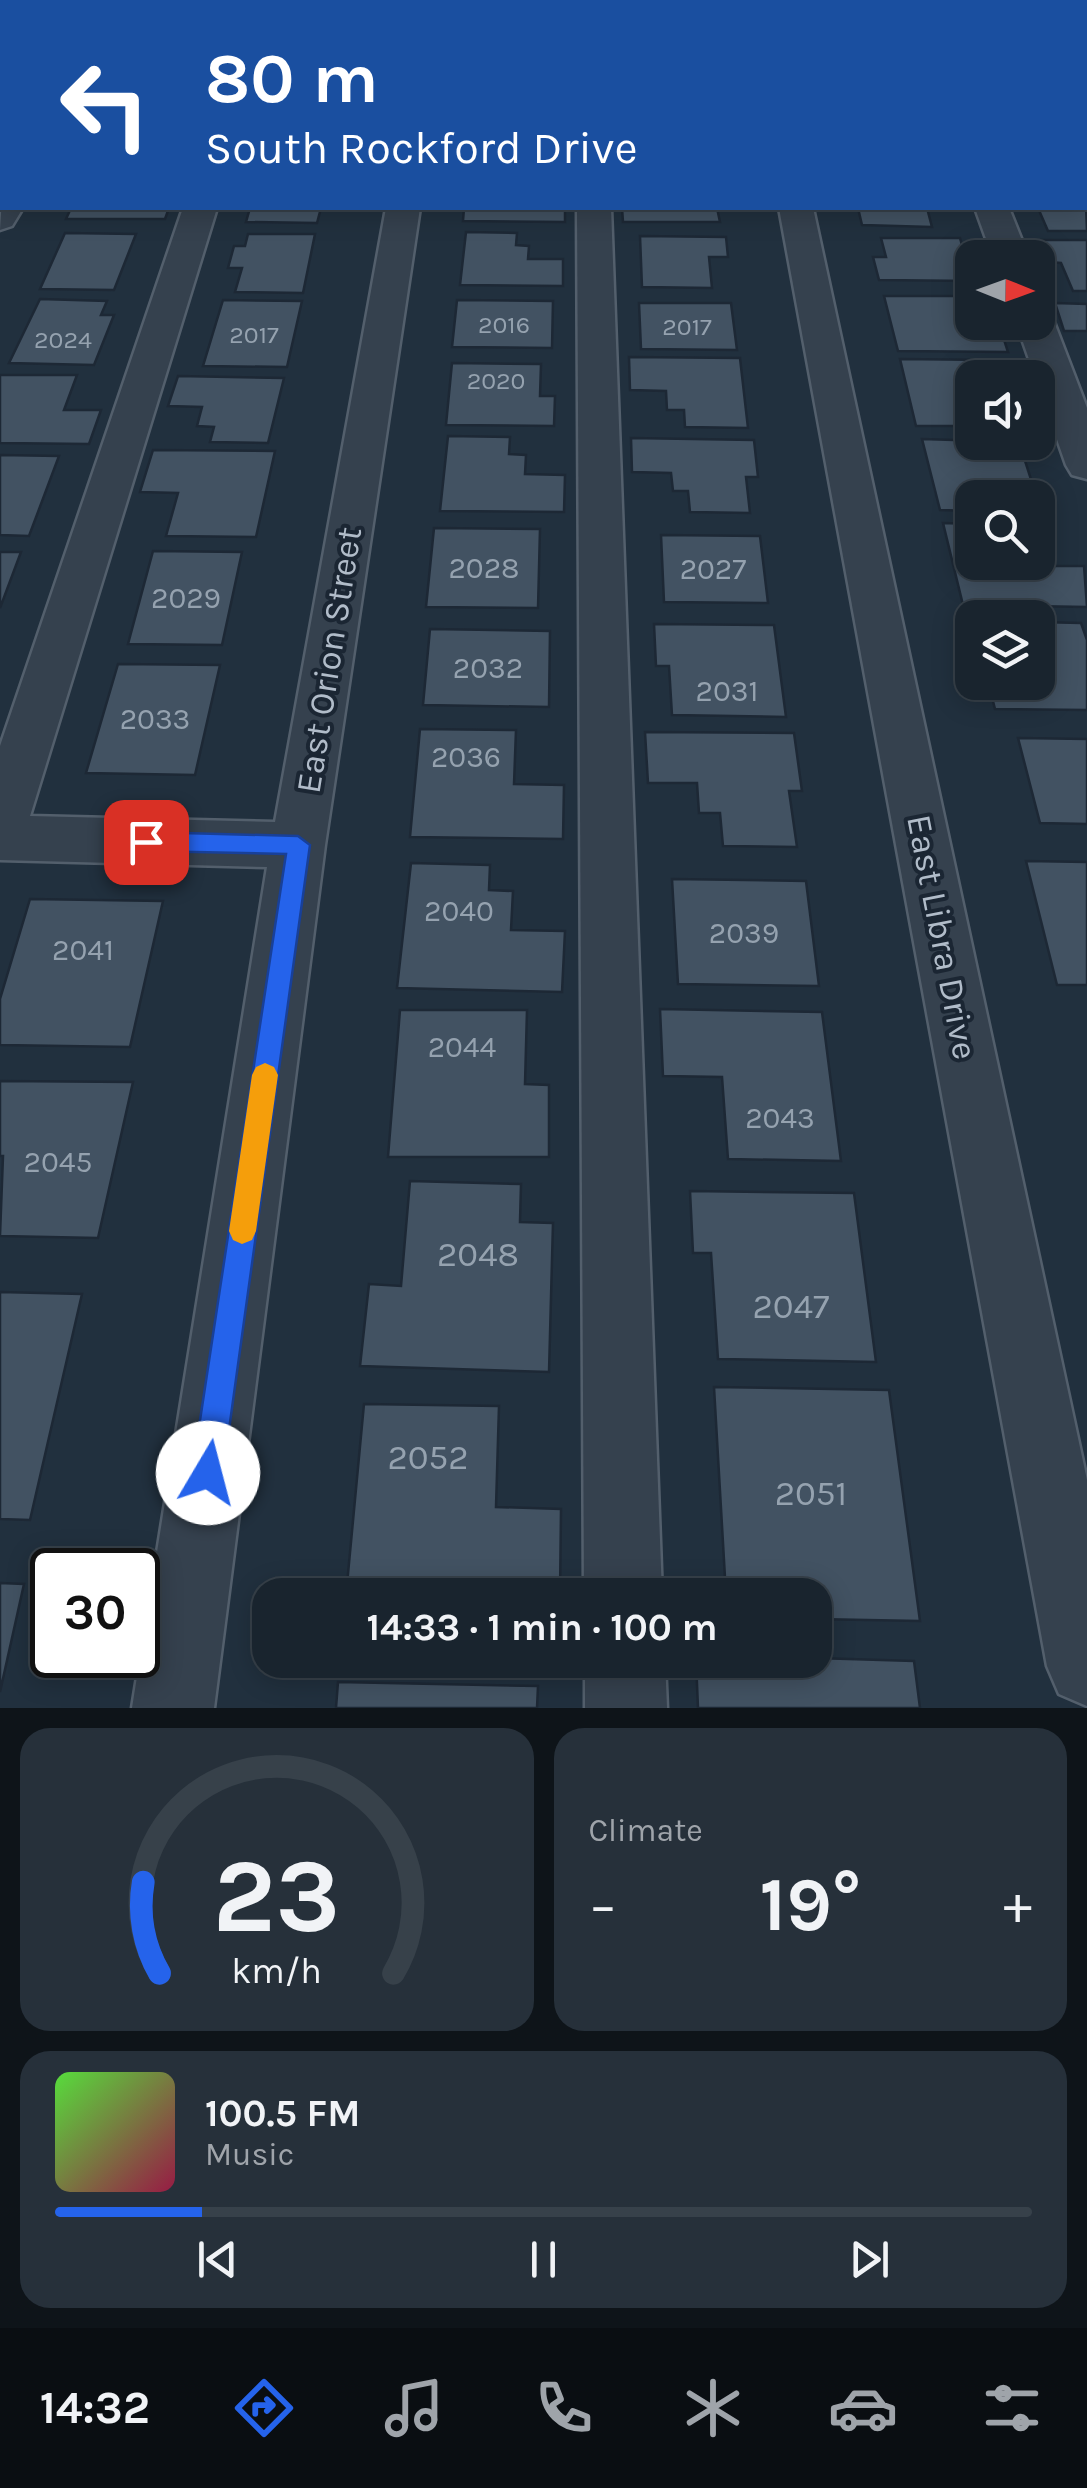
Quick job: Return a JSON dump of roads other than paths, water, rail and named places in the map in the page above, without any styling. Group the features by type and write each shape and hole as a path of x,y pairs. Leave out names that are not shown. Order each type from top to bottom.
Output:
{"street":[{"path":"0,826 199,210"},
{"name":"East Orion Street","path":"173,1708 298,845 403,210"},
{"path":"594,210 623,1578"},
{"name":"East Libra Drive","path":"796,210 1087,1666"},
{"path":"993,210 1004,240"},
{"path":"1041,340 1087,465"},
{"path":"0,838 298,845"},
{"path":"625,1678 626,1708"}]}
